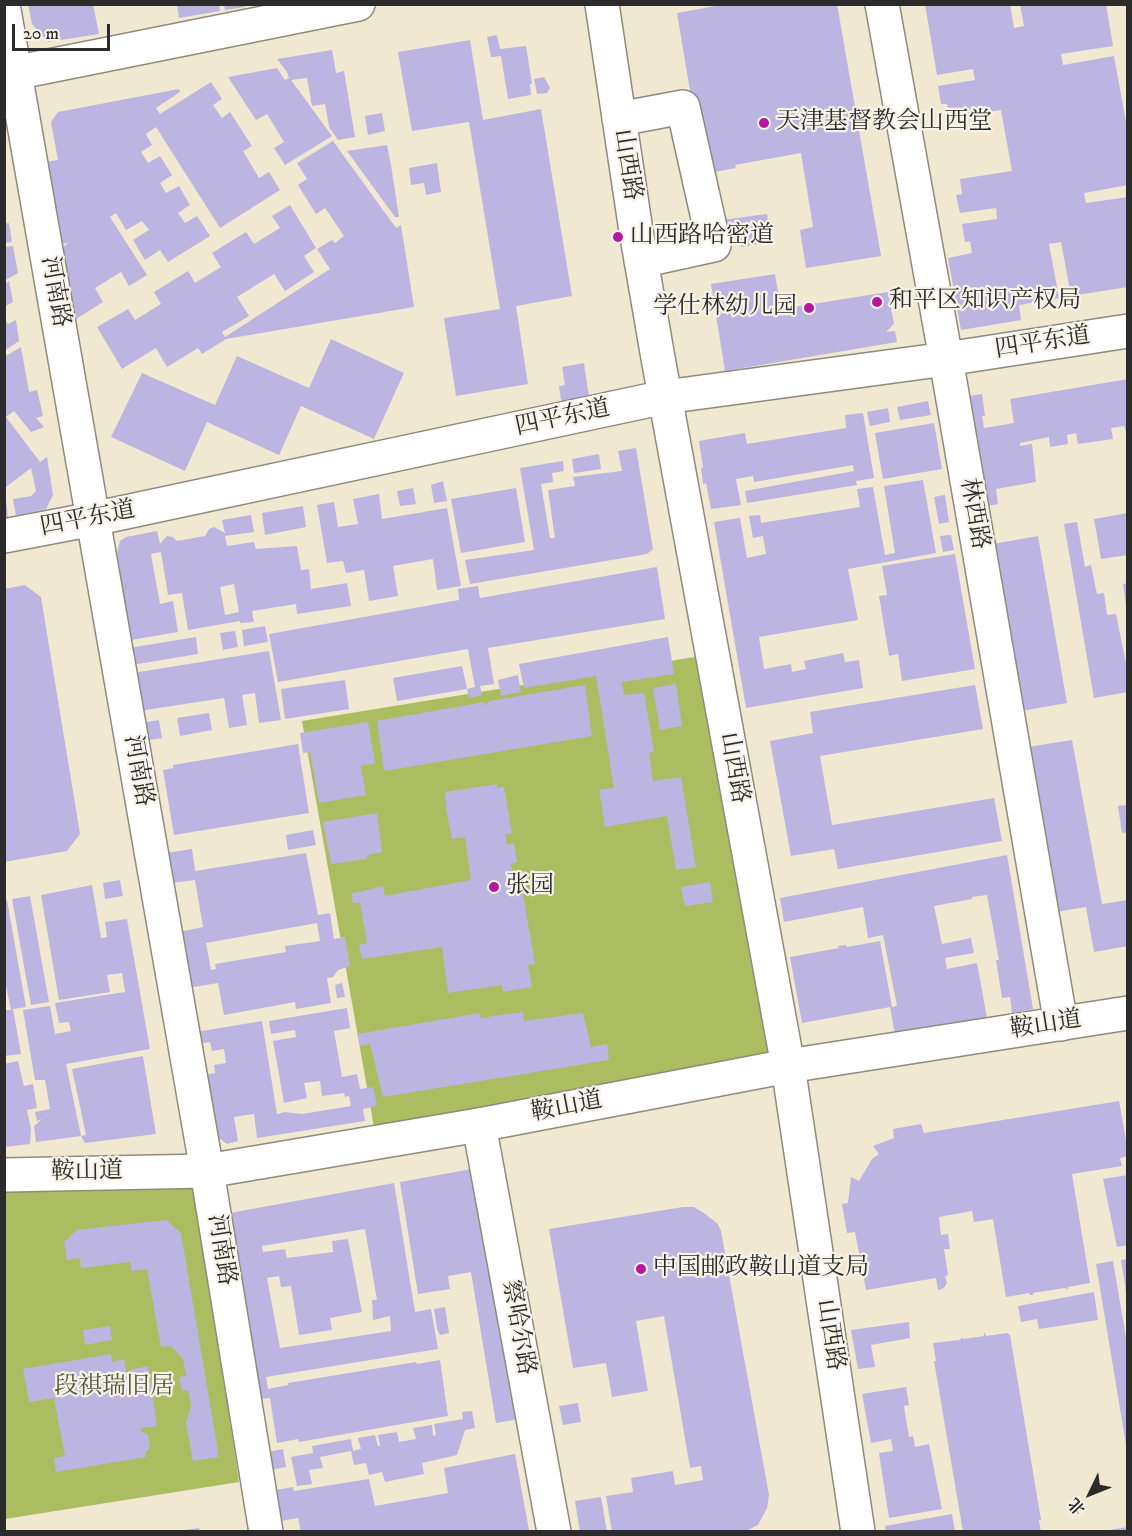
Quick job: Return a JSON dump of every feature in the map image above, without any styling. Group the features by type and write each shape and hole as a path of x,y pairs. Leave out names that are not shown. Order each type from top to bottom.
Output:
{"street":[{"path":"11,74 358,4"},
{"name":"山西路","path":"602,4 641,261 788,1066 858,1531"},
{"name":"林西路","path":"882,4 946,359 1060,1024"},
{"name":"河南路","path":"4,10 11,74 93,519 207,1171 266,1532"},
{"path":"619,118 683,106 714,245 641,261"},
{"name":"四平东道","path":"4,536 665,397 946,359 1128,331"},
{"name":"鞍山道","path":"4,1175 207,1171 479,1125 788,1066 1128,1012"},
{"name":"察哈尔路","path":"479,1125 554,1532"}],"green space":[{"name":"张园","path":"701,656 774,1058 374,1127 302,721"},
{"name":"段祺瑞旧居","path":"193,1168 239,1482 5,1519 5,1180"}],"building":[{"path":"28,4 93,4 99,34 48,42 32,24"},
{"path":"177,4 219,4 220,11 179,18"},
{"path":"224,4 245,4 245,7 225,10"},
{"path":"726,4 837,4 881,256 806,268 800,230 813,227 801,153 735,165 736,168 704,174 677,13"},
{"path":"925,4 1010,4 1014,28 1024,26 1020,4 1106,4 1113,46 1061,54 1063,65 1114,56 1128,133 1128,185 1084,193 1086,203 1128,197 1128,287 1071,296 1061,242 1049,244 1059,298 1019,305 1021,320 961,330 948,258 972,253 970,241 965,242 962,224 997,219 996,208 960,213 956,195 962,194 960,179 1012,171 1001,110 950,118 947,104 941,104 938,86 975,80 973,69 937,75"},
{"path":"497,35 500,49 526,46 532,84 530,84 531,95 508,99 501,56 491,57 487,37"},
{"path":"470,40 483,120 541,109 572,296 516,306 528,384 456,396 444,318 500,309 469,122 412,131 398,52"},
{"path":"332,50 336,73 344,71 355,137 338,140 329,127 325,104 312,106 307,78 291,80 332,136 285,165 274,148 284,142 267,114 256,120 228,77 277,68 285,80 289,78 287,72 277,59"},
{"path":"544,77 550,88 547,93 537,94 534,79"},
{"path":"211,82 222,99 213,105 222,118 230,112 252,146 243,151 259,178 269,172 280,190 220,228 156,127 146,134 152,145 141,152 148,163 160,156 172,175 160,183 166,193 179,186 190,205 178,213 185,223 197,216 210,236 168,262 160,250 145,260 133,240 149,230 142,221 126,230 116,213 110,217 147,275 129,286 121,272 95,288 103,302 76,319 62,248 68,243 60,244 46,162 58,160 51,122 58,112 179,89 180,92 156,108 160,114"},
{"path":"382,113 385,131 368,135 365,116"},
{"path":"333,141 396,228 401,225 414,307 226,339 202,354 198,348 167,367 156,348 122,369 97,327 128,309 135,320 161,304 154,292 188,271 195,283 221,267 212,253 246,232 254,244 280,228 272,216 290,205 316,248 304,256 314,272 285,291 274,274 237,297 249,316 222,332 225,337 330,269 317,249 332,240 335,243 344,236 325,208 316,214 298,185 307,179 297,163"},
{"path":"387,145 399,217 395,217 347,151"},
{"path":"437,163 441,192 426,195 424,183 411,185 409,168"},
{"path":"767,214 771,242 741,247 740,238 711,243 707,222"},
{"path":"9,223 12,242 4,243 4,224"},
{"path":"13,246 18,273 4,281 4,247"},
{"path":"775,274 781,309 888,292 894,324 886,332 895,331 897,342 725,371 711,284"},
{"path":"9,281 13,302 4,307 4,284"},
{"path":"4,319 8,324 16,320 19,341 4,351"},
{"path":"331,339 404,373 374,439 301,406 279,455 207,422 185,471 111,437 142,373 215,405 237,356 309,388"},
{"path":"21,347 29,392 37,390 43,416 36,418 44,427 31,432 14,411 6,417 40,462 47,457 53,495 46,509 16,516 13,499 31,496 36,491 31,468 6,487 4,486 4,357"},
{"path":"584,363 590,404 562,408 559,386 565,385 562,367"},
{"path":"1128,379 1128,437 1124,426 1111,428 1113,439 1078,444 1076,433 1067,435 1068,444 1050,447 1049,437 1020,443 1020,446 1032,444 1036,482 996,489 998,504 983,507 980,492 986,490 976,430 968,431 962,397 982,394 984,428 1014,423 1010,399"},
{"path":"928,401 931,415 900,420 897,407"},
{"path":"888,408 890,422 870,426 867,412"},
{"path":"863,413 874,478 856,481 857,485 747,503 745,491 854,471 853,465 754,482 753,476 736,479 741,505 711,509 706,483 703,484 699,441 745,433 747,444 846,428 845,415"},
{"path":"934,423 942,469 883,479 875,433"},
{"path":"636,448 653,549 647,554 470,584 465,560 534,550 520,468 563,461 564,471 552,473 553,482 541,484 550,538 555,538 548,490 575,486 573,477 622,471 618,451"},
{"path":"599,454 601,469 574,473 572,459"},
{"path":"923,480 936,553 848,569 858,620 759,637 764,669 791,664 792,672 806,669 804,661 843,653 845,662 859,660 863,688 746,708 714,522 740,518 747,558 766,554 763,536 753,538 749,516 760,515 761,523 860,507 857,489 873,487 885,555 895,553 884,486"},
{"path":"443,481 447,501 434,503 431,485"},
{"path":"413,488 416,504 400,506 397,491"},
{"path":"516,488 525,542 461,553 451,499"},
{"path":"379,494 382,519 447,508 461,586 437,590 433,559 393,566 398,596 369,601 364,570 346,573 343,561 327,563 317,505 334,502 338,527 358,524 353,499"},
{"path":"945,495 949,522 939,524 934,497"},
{"path":"4,500 6,500 8,518 4,519"},
{"path":"303,506 306,527 265,535 262,513"},
{"path":"1128,513 1128,555 1101,559 1094,519"},
{"path":"251,515 254,532 225,536 227,546 254,542 256,549 297,546 301,570 309,569 311,589 347,583 351,606 297,614 296,604 252,611 254,622 240,623 240,621 188,630 182,593 168,595 161,552 151,554 160,604 173,601 178,632 131,640 117,553 120,541 126,537 157,531 160,544 167,536 177,541 205,536 209,529 214,527 225,533 222,520","holes":["234,584 239,612 225,615 220,587"]},
{"path":"1077,522 1085,567 1091,565 1097,594 1104,593 1107,615 1116,614 1128,673 1128,692 1094,698 1064,524"},
{"path":"951,535 954,550 943,552 940,536"},
{"path":"1038,536 1067,703 1021,711 993,544"},
{"path":"955,554 975,669 902,681 898,654 889,656 879,596 887,595 882,566"},
{"path":"657,567 665,619 488,648 494,684 480,686 482,695 469,698 467,689 475,687 468,649 278,682 269,634 459,600 458,589 478,586 480,598"},
{"path":"1128,583 1128,606 1126,606 1123,584"},
{"path":"25,585 41,597 80,834 67,851 4,862 4,589"},
{"path":"265,626 268,642 244,646 242,630"},
{"path":"235,631 238,647 223,650 220,633"},
{"path":"196,637 198,654 132,665 129,648"},
{"path":"668,637 674,674 622,682 624,695 644,693 654,752 649,753 653,781 681,777 696,867 676,870 667,816 605,827 599,790 614,788 596,676 524,688 519,664"},
{"path":"269,651 281,720 259,723 255,693 242,695 247,725 229,728 224,698 139,711 133,673"},
{"path":"462,666 467,689 397,701 393,678"},
{"path":"518,675 521,692 501,696 498,680"},
{"path":"345,680 349,709 285,719 281,689"},
{"path":"676,684 682,726 660,730 653,688"},
{"path":"585,685 592,736 384,771 377,721 484,702 485,706 490,701"},
{"path":"975,685 983,729 820,756 832,825 994,798 1002,841 838,869 834,849 791,856 770,741 813,733 810,712"},
{"path":"209,713 212,730 180,736 177,718"},
{"path":"159,720 162,738 144,741 141,723"},
{"path":"368,722 375,763 361,766 366,795 319,803 310,752 303,753 300,733"},
{"path":"1072,740 1102,904 1128,900 1128,946 1094,952 1086,907 1056,912 1028,747"},
{"path":"298,744 309,813 174,835 163,770 173,768 173,765"},
{"path":"497,784 497,788 504,787 512,833 505,834 507,845 514,843 517,862 511,864 516,895 523,894 535,964 528,965 532,987 503,992 502,985 448,993 442,947 362,959 359,945 367,943 360,903 353,903 351,894 383,886 385,896 471,880 465,837 452,839 445,792"},
{"path":"1128,805 1128,832 1122,833 1118,806"},
{"path":"377,813 382,852 367,855 367,859 331,864 323,822"},
{"path":"313,830 316,845 288,850 286,835"},
{"path":"192,849 195,871 306,853 318,915 330,913 334,939 345,937 350,966 338,970 333,977 327,978 331,1003 296,1009 295,1002 224,1015 218,983 188,988 179,932 203,927 195,880 171,883 166,853","holes":["317,923 320,941 285,946 286,952 215,964 216,969 211,970 206,943"]},
{"path":"1007,855 1033,1009 1012,1013 1010,997 1002,998 996,960 999,960 987,895 934,906 942,944 971,938 974,953 945,958 947,969 977,963 987,1018 895,1035 890,1007 802,1023 790,957 839,948 838,946 846,945 847,947 880,941 892,1007 897,1006 883,935 868,938 863,907 784,922 780,898"},
{"path":"120,880 123,896 105,899 103,883"},
{"path":"710,882 713,902 685,906 681,887"},
{"path":"92,885 101,938 107,937 105,922 127,919 150,1049 66,1064 81,1136 36,1142 34,1126 42,1119 37,1121 35,1112 50,1109 45,1080 35,1080 23,1010 50,1006 55,1034 71,1031 69,1022 59,1023 55,1003 125,992 122,973 107,975 110,992 59,1000 41,895"},
{"path":"30,896 49,1002 31,1005 12,899"},
{"path":"4,900 7,900 26,1007 13,1009 21,1054 4,1056 4,1010 11,1010 4,976"},
{"path":"342,983 345,997 337,998 335,985"},
{"path":"347,1008 350,1028 334,1031 342,1077 357,1074 360,1089 373,1087 377,1106 363,1109 365,1121 257,1138 254,1114 234,1117 238,1141 227,1144 216,1136 203,1075 215,1073 214,1065 226,1063 224,1049 212,1051 210,1042 198,1044 196,1032 262,1021 277,1114 285,1112 302,1114 351,1106 349,1096 345,1097 344,1093 322,1096 320,1081 304,1083 307,1098 284,1103 273,1041 296,1037 295,1030 271,1034 269,1021"},
{"path":"523,1012 524,1021 583,1013 591,1047 607,1044 609,1060 383,1097 370,1044 360,1046 357,1034 480,1013 480,1018"},
{"path":"143,1056 156,1134 85,1143 81,1136 86,1135 72,1069"},
{"path":"18,1061 24,1086 33,1084 37,1108 27,1110 31,1129 30,1144 4,1147 4,1064"},
{"path":"1119,1101 1128,1151 1128,1156 1120,1158 1122,1166 1072,1174 1090,1283 1068,1287 1068,1289 1033,1293 1033,1295 1029,1293 1006,1297 993,1219 974,1222 972,1211 939,1217 941,1235 948,1234 950,1249 944,1249 948,1275 945,1276 947,1283 944,1288 938,1290 936,1278 866,1290 855,1232 847,1233 842,1204 848,1203 851,1177 859,1181 872,1159 879,1154 873,1146 894,1138 893,1129 921,1124 924,1133"},
{"path":"477,1168 520,1419 496,1423 471,1272 448,1276 450,1289 418,1294 400,1182"},
{"path":"1128,1175 1128,1245 1117,1247 1103,1179"},
{"path":"394,1183 415,1312 431,1309 438,1349 266,1377 268,1389 288,1385 288,1383 440,1360 448,1416 299,1442 298,1439 277,1443 270,1398 259,1399 230,1213","holes":["365,1229 377,1300 372,1300 373,1320 390,1316 391,1331 280,1348 267,1278 279,1276 281,1287 291,1286 299,1335 332,1330 330,1318 362,1312 348,1239 332,1241 333,1252 287,1258 285,1249 263,1252 262,1246"]},
{"path":"694,1207 704,1213 718,1224 721,1231 769,1495 767,1508 758,1525 744,1532 612,1532 606,1496 633,1492 631,1478 673,1471 675,1485 703,1480 701,1466 690,1468 664,1316 636,1321 648,1391 612,1397 606,1363 573,1368 549,1229"},
{"path":"166,1220 181,1233 219,1457 193,1461 186,1423 191,1405 188,1390 182,1391 179,1377 186,1376 183,1359 171,1346 161,1347 147,1269 132,1271 130,1262 81,1268 80,1258 67,1260 64,1241 76,1230"},
{"path":"1128,1259 1128,1292 1126,1292 1121,1260"},
{"path":"1113,1261 1128,1349 1126,1445 1096,1264"},
{"path":"1094,1292 1098,1320 1039,1329 1037,1319 1021,1322 1018,1306"},
{"path":"445,1307 449,1333 440,1335 434,1309"},
{"path":"909,1322 910,1338 871,1345 875,1367 858,1369 851,1330"},
{"path":"110,1326 112,1340 85,1345 83,1330"},
{"path":"984,1332 986,1336 1007,1333 1010,1335 1041,1520 1039,1520 1041,1532 963,1532 934,1361 936,1361 933,1343 960,1340 962,1337 963,1339 984,1336"},
{"path":"111,1354 112,1362 124,1359 128,1382 132,1381 130,1370 148,1366 157,1426 141,1428 141,1431 148,1435 150,1448 145,1453 146,1457 56,1472 54,1458 65,1456 54,1398 29,1402 23,1369"},
{"path":"906,1387 909,1405 904,1406 909,1437 913,1436 915,1447 929,1444 942,1509 889,1518 879,1453 893,1451 891,1439 871,1443 862,1394"},
{"path":"578,1403 581,1422 563,1425 559,1406"},
{"path":"472,1411 475,1428 465,1430 457,1455 422,1463 424,1474 385,1482 382,1472 369,1475 366,1463 354,1465 351,1451 320,1457 323,1468 309,1470 312,1484 297,1486 291,1457 313,1453 312,1446 351,1439 353,1451 361,1449 358,1438 375,1435 378,1446 380,1446 378,1435 397,1432 399,1442 416,1439 413,1428 432,1425 433,1436 436,1435 434,1424 463,1419 462,1412"},
{"path":"283,1449 286,1467 271,1470 268,1452"},
{"path":"515,1454 529,1530 301,1532 298,1518 281,1521 275,1490 293,1487 294,1491 369,1479 375,1506 448,1493 444,1468"},
{"path":"601,1497 607,1532 580,1532 575,1501"},
{"path":"952,1514 955,1532 886,1532 885,1526"},
{"path":"1128,1527 1128,1532 1109,1532 1109,1530"},
{"path":"199,1528 200,1532 185,1532 185,1530"}],"place":[{"name":"天津基督教会山西堂","path":"764,123"},
{"name":"山西路哈密道","path":"618,237"},
{"name":"和平区知识产权局","path":"877,302"},
{"name":"学仕林幼儿园","path":"809,308"},
{"name":"张园","path":"494,887"},
{"name":"中国邮政鞍山道支局","path":"641,1269"}]}
